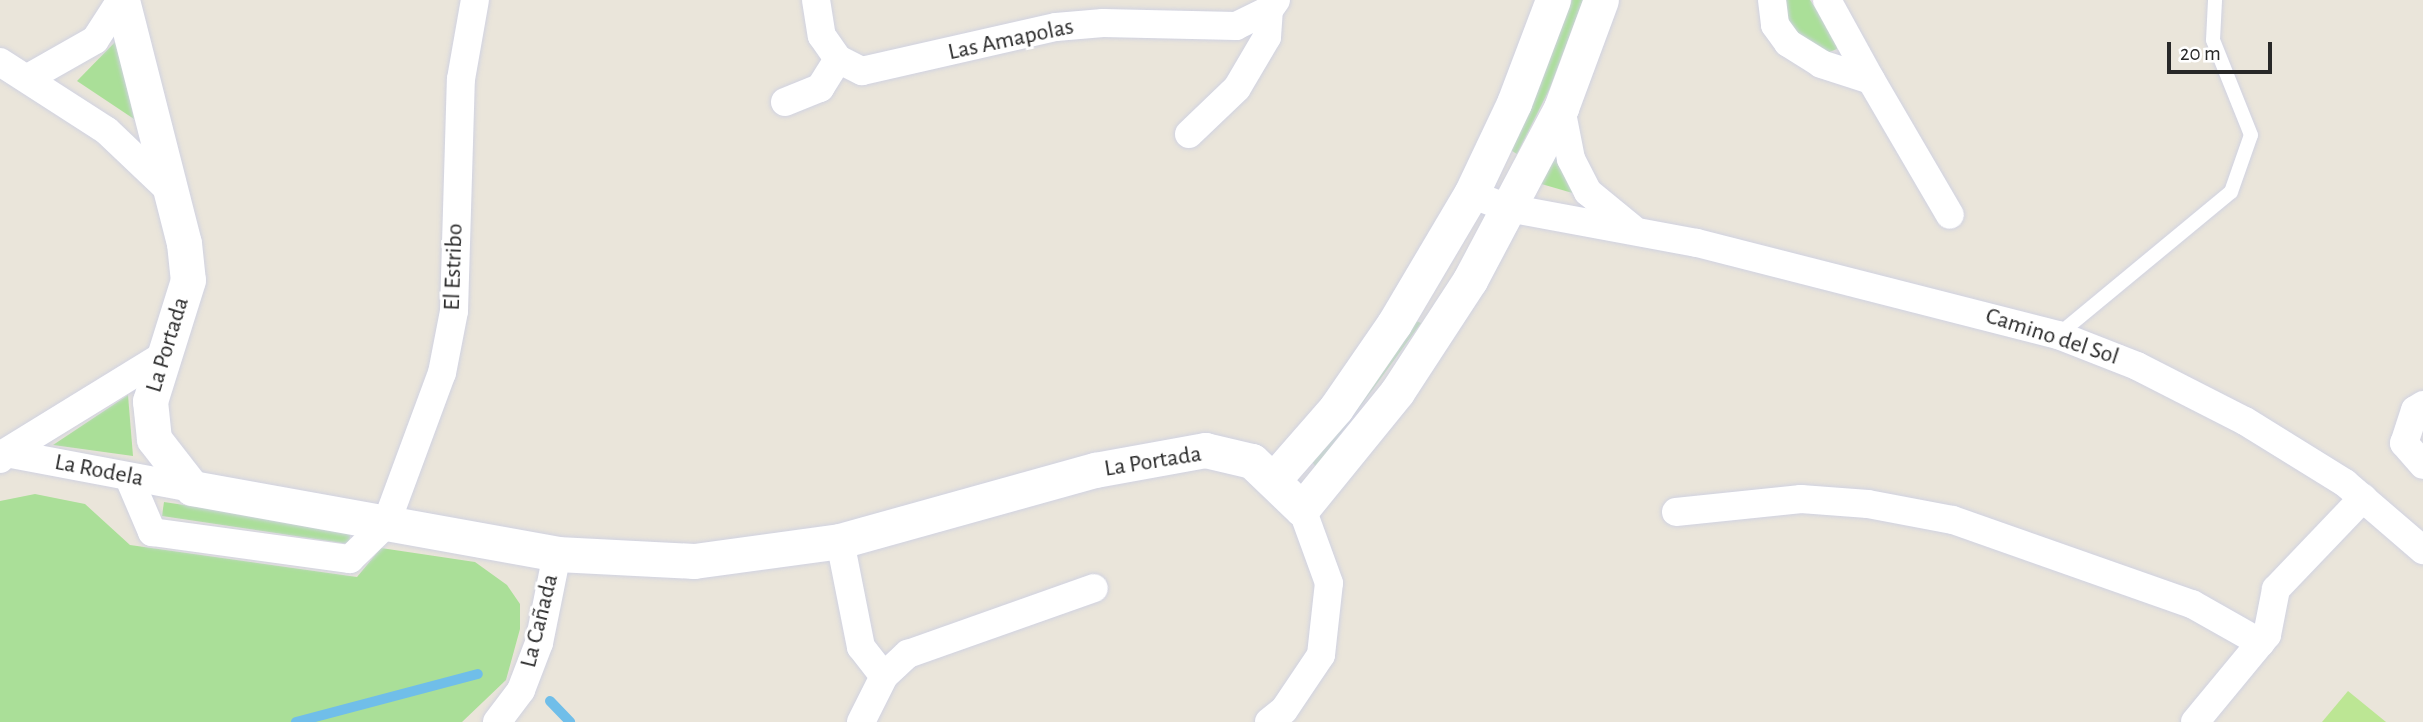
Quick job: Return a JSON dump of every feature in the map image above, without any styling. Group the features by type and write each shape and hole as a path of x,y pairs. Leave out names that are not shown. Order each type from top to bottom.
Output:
{"street":[{"path":"28,78 95,40 122,0"},
{"name":"La Portada","path":"122,0 171,192 188,280 180,316 161,357 150,401 154,439 192,488 557,554 694,561 840,541 1096,470 1205,450 1252,461 1275,478 1302,509 1329,583 1321,655 1284,710 1269,722"},
{"name":"El Estribo","path":"386,524 442,373 454,311 461,79 475,0"},
{"path":"785,102 820,89 838,59 822,36 816,0"},
{"path":"1275,478 1336,408 1395,324 1471,194 1514,103 1553,0"},
{"path":"1302,509 1397,393 1469,280 1561,108 1601,0"},
{"path":"1772,0 1775,25 1788,43 1821,64 1871,80"},
{"path":"1827,0 1950,215"},
{"path":"1189,134 1237,88 1267,37 1273,5"},
{"name":"Las Amapolas","path":"838,59 862,71 1056,27 1103,23 1236,26 1273,5"},
{"path":"0,62 107,131 171,192"},
{"name":"Camino del Sol","path":"1561,108 1571,159 1588,192 1635,231"},
{"name":"Camino del Sol","path":"1471,194 1508,208 1635,231 1941,302 2058,335 2137,366 2234,415 2363,498 2423,550"},
{"name":"La Rodela","path":"2,456 161,357"},
{"path":"2423,405 2415,410 2404,443 2423,465"},
{"name":"La Rodela","path":"2,456 192,488"},
{"path":"129,478 152,533 350,559 386,524"},
{"path":"2195,722 2267,635 2276,589 2363,498"},
{"path":"1676,512 1801,499 1868,504 1953,520 2192,604 2261,643"},
{"path":"840,541 860,647 884,676"},
{"name":"La Cañada","path":"497,722 521,690 539,643 557,554"},
{"path":"861,722 884,676 908,654 1094,588"}],"lane":[{"path":"2058,335 2231,192 2251,135 2213,40 2215,0"}],"green space":[{"path":"1572,0 1583,0 1550,88 1517,154 1507,148 1540,83"},
{"path":"1781,0 1810,0 1836,37 1837,49 1827,53 1794,33"},
{"path":"117,40 134,119 77,81"},
{"path":"1558,150 1576,194 1538,183"},
{"path":"1411,319 1421,323 1316,467 1308,456"},
{"path":"128,395 133,456 53,445"},
{"path":"35,494 85,504 130,545 357,577 381,548 475,562 507,585 520,604 520,629 506,680 462,722 0,722 0,501"},
{"path":"164,502 351,530 349,544 162,516"},
{"path":"2348,691 2386,722 2322,722"}],"waterway":[{"path":"296,722 478,674"},
{"path":"550,701 570,722"}]}
